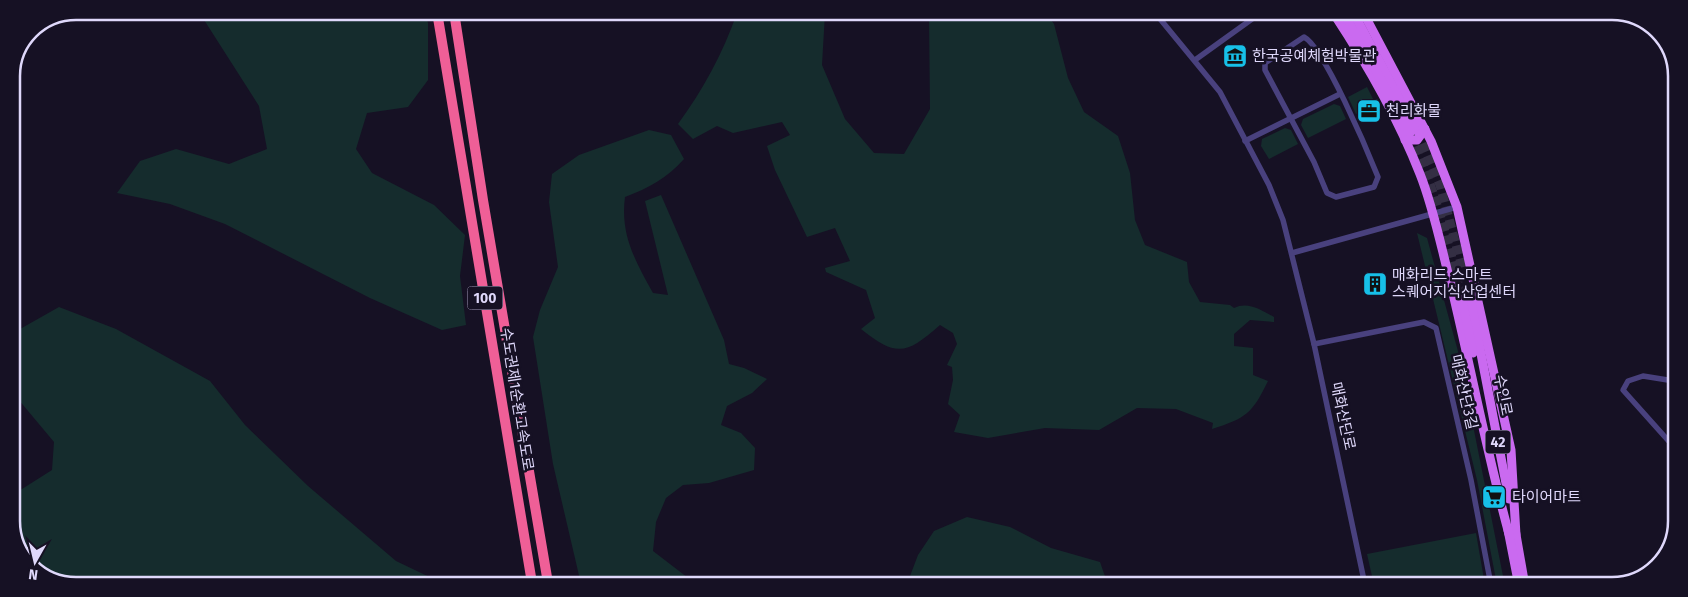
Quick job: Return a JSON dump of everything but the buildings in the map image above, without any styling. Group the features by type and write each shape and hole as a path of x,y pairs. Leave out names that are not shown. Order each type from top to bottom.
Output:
{"highway":[{"name":"수도권제1순환고속도로","path":"438,20 531,577"},
{"name":"수도권제1순환고속도로","path":"455,20 483,200 547,577"}],"main road":[{"path":"1338,20 1414,134"},
{"path":"1348,20 1457,207 1511,450 1512,535"},
{"path":"1357,20 1414,134"},
{"path":"1366,20 1414,134 1421,175 1457,308 1494,477 1512,535"},
{"name":"수인로","path":"1466,298 1512,535 1518,577"},
{"name":"수인로","path":"1512,535 1523,577"}],"street":[{"name":"매화산단로","path":"1161,20 1220,92 1269,185 1283,220 1314,344 1363,577"},
{"path":"1194,60 1251,20"},
{"path":"1304,37 1309,40 1340,94 1378,177 1374,187 1330,197 1290,118 1264,66 1298,39 1304,37"},
{"path":"1245,141 1340,94"},
{"path":"1292,253 1433,216 1457,207"},
{"name":"매화산단3길","path":"1314,344 1424,322 1436,328 1471,480 1489,577"},
{"path":"1668,380 1643,376 1628,382 1623,390 1668,440"}],"green space":[{"path":"204,20 427,20 428,80 408,107 367,113 356,149 372,173 434,205 465,235 460,276 466,325 442,330 370,298 225,224 170,204 117,193 140,161 176,149 229,164 267,149 259,106"},
{"path":"734,20 825,20 822,65 845,119 874,153 904,154 930,109 929,20 1051,20 1054,24 1068,78 1084,112 1118,136 1130,173 1135,220 1145,245 1187,262 1189,282 1200,302 1230,305 1234,308 1244,305 1249,306 1274,317 1274,322 1250,320 1234,334 1234,346 1253,348 1253,375 1268,381 1257,401 1240,418 1212,429 1213,423 1176,409 1137,408 1099,430 1045,428 988,438 954,432 960,415 948,404 953,380 952,367 947,365 957,344 953,333 940,325 919,342 902,349 884,345 861,329 875,318 866,290 826,272 825,268 850,261 835,228 807,237 775,170 767,146 790,135 782,122 733,133 717,126 693,139 678,124 712,71"},
{"path":"1367,87 1376,105 1356,114 1348,97"},
{"path":"1334,104 1340,106 1346,119 1308,138 1301,125 1303,119"},
{"path":"1285,128 1291,130 1298,144 1269,159 1261,146 1262,139"},
{"path":"649,130 671,135 684,159 657,182 625,197 625,223 630,247 653,293 668,295 645,201 661,195 724,340 729,364 744,368 767,379 752,393 727,406 721,425 741,433 755,448 754,470 709,483 683,485 666,498 656,522 653,551 687,577 579,577 553,464 533,337 540,310 558,267 549,202 552,174 579,155"},
{"path":"1417,233 1427,238 1459,355 1503,577 1495,577 1477,480"},
{"path":"59,307 116,329 210,381 245,425 308,486 396,561 429,577 68,577 45,568 36,561 24,543 20,525 20,490 52,470 54,442 20,401 20,329"},
{"path":"967,517 1010,527 1051,548 1100,562 1105,577 910,577 918,555 934,531"},
{"path":"1476,533 1484,577 1372,577 1367,554"}],"tunnel":[{"path":"1417,131 1440,185 1470,297"},
{"path":"1410,134 1427,175 1440,215 1462,299"}],"place":[{"name":"한국공예체험박물관","path":"1235,56"},
{"name":"천리화물","path":"1369,111"},
{"name":"매화리드 스마트 스퀘어지식산업센터","path":"1375,284"},
{"name":"타이어마트","path":"1494,497"}]}
